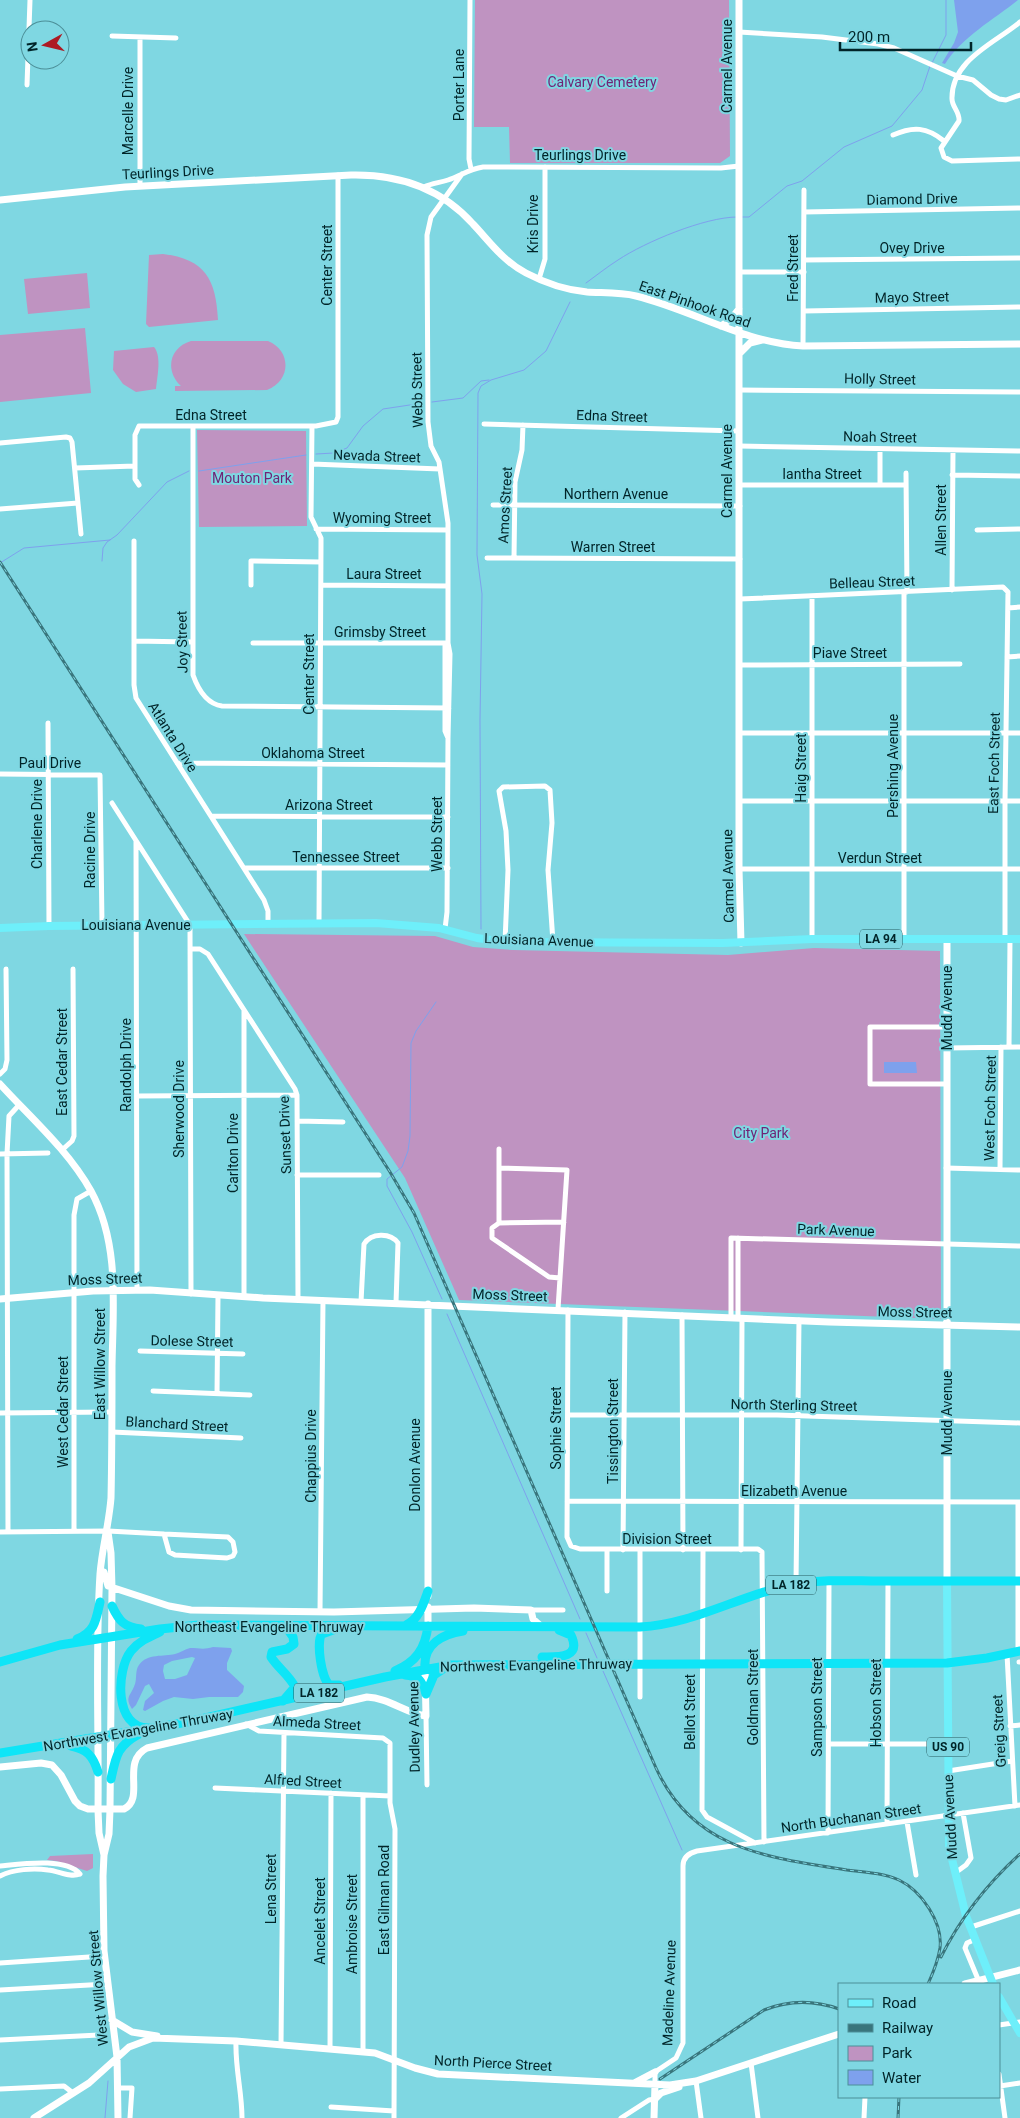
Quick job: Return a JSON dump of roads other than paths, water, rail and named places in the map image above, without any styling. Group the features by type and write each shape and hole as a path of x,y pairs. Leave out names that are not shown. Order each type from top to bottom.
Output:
{"highway":[{"name":"Northeast Evangeline Thruway","path":"0,1662 34,1651 63,1645 151,1630 199,1625 286,1627 640,1627 657,1626 702,1614 796,1584 829,1581 1019,1581"},
{"path":"403,1626 414,1621 424,1610 428,1591"},
{"path":"63,1645 90,1632 96,1624 100,1602"},
{"path":"112,1606 122,1624 130,1628 151,1630"},
{"path":"361,1682 409,1664 424,1647 428,1626"},
{"path":"162,1727 144,1728 137,1726 127,1718 122,1706 122,1672 129,1654 144,1638 174,1627"},
{"path":"283,1701 292,1693 295,1687 290,1677 277,1666 271,1657 272,1652 287,1649 294,1644 294,1637 286,1627"},
{"path":"343,1627 322,1634 318,1640 322,1673 326,1683 334,1685 350,1684"},
{"path":"425,1668 424,1660 427,1653 437,1640 453,1633 488,1627"},
{"path":"480,1664 510,1658 563,1657 571,1652 574,1644 571,1635 563,1630 542,1627"},
{"name":"Northwest Evangeline Thruway","path":"0,1753 147,1730 392,1675 451,1665 702,1662 947,1663 1019,1651"},
{"path":"426,1694 434,1675 439,1670 451,1665"},
{"path":"392,1675 416,1676 422,1682 426,1694"},
{"path":"111,1779 116,1754 129,1739 147,1730"},
{"path":"63,1744 82,1748 90,1754 98,1772"}],"main road":[{"name":"Carmel Avenue","path":"739,0 739,869 741,942"},
{"name":"Teurlings Drive","path":"0,200 140,186 338,176"},
{"name":"East Pinhook Road","path":"338,176 386,176 424,187 443,198 467,217 500,254 516,268 539,279 581,291 640,297 762,340 803,346 1020,344"},
{"path":"721,326 730,320 740,309"},
{"path":"740,354 750,344 762,340"},
{"name":"Louisiana Avenue","path":"0,928 268,923 408,924 445,929 477,938 505,942 1020,940"},
{"name":"Mudd Avenue","path":"946,939 948,1815 949,1847 954,1873 971,1927"},
{"name":"East Willow Street","path":"0,1084 62,1150 77,1169 91,1191 107,1233 112,1264 113,1290 112,1432 108,1531 102,1559 99,1639"},
{"name":"Moss Street","path":"4,1298 74,1292 137,1290 218,1296 737,1318 1020,1327"},
{"name":"Donlon Avenue","path":"428,1304 428,1591"},
{"name":"East Willow Street","path":"108,1531 112,1553 112,1636"},
{"path":"102,1559 106,1583 112,1588"},
{"name":"Northeast Evangeline Thruway","path":"112,1588 169,1606 192,1610 320,1612 474,1608 531,1610"},
{"path":"424,1610 428,1626"},
{"path":"531,1610 533,1618 542,1627"},
{"name":"West Willow Street","path":"104,1856 109,1834 110,1810 112,1636"},
{"name":"West Willow Street","path":"99,1639 98,1810 99,1833 104,1856 104,1956 117,2057 118,2118"},
{"name":"Dudley Avenue","path":"425,1668 426,1716"},
{"name":"Northwest Evangeline Thruway","path":"0,1767 41,1763 52,1765 61,1775 77,1804 88,1810 124,1809 130,1805 133,1796 135,1761 144,1749 367,1697 377,1697 417,1715 426,1716"},
{"name":"US 90","path":"971,1927 992,1981"},
{"path":"979,1982 992,1981 1020,1970"},
{"path":"1000,1998 1016,2022 1020,2033"},
{"path":"112,2020 132,2032 162,2037"},
{"name":"North Pierce Street","path":"34,2118 96,2077 117,2057 135,2044 146,2039 162,2037 236,2041 379,2054 415,2068 438,2074 685,2084 838,2034"},
{"path":"636,2082 654,2072"},
{"path":"654,2118 655,2084"},
{"path":"655,2099 661,2093 685,2084"}],"street":[{"path":"27,85 30,0"},
{"name":"Porter Lane","path":"470,0 469,159 471,169"},
{"path":"1020,22 974,55 957,76 952,100 960,119 944,141 941,152 949,160 1020,159"},
{"path":"739,32 822,37 878,44 922,60 957,76 973,80 991,95 1003,100 1020,95"},
{"path":"112,36 176,38"},
{"name":"Marcelle Drive","path":"140,37 140,186"},
{"path":"893,136 906,130 920,129 932,132 944,141"},
{"name":"Teurlings Drive","path":"424,187 471,169 483,167 721,168 739,166"},
{"name":"Kris Drive","path":"539,279 545,259 544,167"},
{"name":"Webb Street","path":"445,929 448,912 447,708 450,654 448,643 448,530 440,469 431,446 428,422 427,235 429,221 443,198 462,174"},
{"name":"Center Street","path":"338,176 338,414"},
{"name":"Fred Street","path":"803,346 804,190"},
{"name":"Diamond Drive","path":"804,212 1020,208"},
{"name":"Ovey Drive","path":"804,260 1020,258"},
{"path":"740,272 804,272"},
{"name":"Mayo Street","path":"804,310 1020,307"},
{"name":"Holly Street","path":"740,390 1020,392"},
{"name":"Edna Street","path":"134,466 134,435 138,428 142,426 312,426 334,423 338,414"},
{"name":"Edna Street","path":"484,424 739,430"},
{"name":"Amos Street","path":"514,558 515,482 522,450 523,424"},
{"name":"Joy Street","path":"193,426 193,678 207,700 215,705 447,708"},
{"name":"Center Street","path":"312,426 311,517 321,538 319,923"},
{"path":"0,443 69,437 72,442 81,534"},
{"name":"Noah Street","path":"740,446 1020,451"},
{"path":"880,449 880,485"},
{"name":"Allen Street","path":"952,590 953,450"},
{"name":"Nevada Street","path":"312,464 440,469"},
{"path":"75,468 134,466 135,479 139,485"},
{"name":"Pershing Avenue","path":"904,939 906,473"},
{"path":"952,474 1020,476"},
{"name":"Iantha Street","path":"739,485 906,485"},
{"path":"0,509 78,503"},
{"name":"Northern Avenue","path":"493,505 740,506"},
{"path":"977,530 1020,529"},
{"name":"Wyoming Street","path":"316,530 448,530"},
{"name":"Atlanta Drive","path":"134,541 134,685 136,698 266,904 268,923"},
{"name":"Warren Street","path":"486,558 740,559"},
{"path":"251,585 251,561 321,562"},
{"name":"Laura Street","path":"321,585 448,586"},
{"name":"Belleau Street","path":"740,599 1006,588"},
{"name":"East Foch Street","path":"1006,588 1008,591 1008,608 1005,869 1008,939"},
{"name":"Haig Street","path":"812,596 812,940"},
{"path":"1008,608 1020,607"},
{"path":"134,641 192,642"},
{"name":"Grimsby Street","path":"253,643 448,643"},
{"path":"1007,657 1020,656"},
{"name":"Piave Street","path":"740,665 960,664"},
{"name":"Charlene Drive","path":"48,723 49,926"},
{"path":"739,733 1020,733"},
{"name":"Oklahoma Street","path":"177,763 448,765"},
{"name":"Paul Drive","path":"0,774 100,775"},
{"name":"Racine Drive","path":"100,775 102,925"},
{"path":"505,942 508,870 506,831 499,791 503,787 547,786 550,790 552,823 548,870 553,942"},
{"path":"740,801 1020,801"},
{"path":"112,803 190,925"},
{"name":"Arizona Street","path":"211,816 448,817"},
{"name":"Randolph Drive","path":"136,841 137,1290"},
{"name":"Tennessee Street","path":"244,868 448,868"},
{"name":"Verdun Street","path":"739,869 1020,869"},
{"name":"Sherwood Drive","path":"190,925 191,1294"},
{"name":"West Foch Street","path":"1008,939 1010,1047"},
{"name":"Sunset Drive","path":"190,949 200,949 208,954 244,1008 297,1095 298,1299"},
{"path":"0,1074 5,1069 7,1060 6,969"},
{"name":"East Cedar Street","path":"62,1150 72,1141 74,1136 73,969"},
{"name":"Carlton Drive","path":"244,1008 244,1297"},
{"path":"947,1027 870,1027 870,1084 947,1084"},
{"name":"West Foch Street","path":"1000,1169 1001,1047"},
{"path":"947,1048 1020,1047"},
{"path":"137,1096 297,1095"},
{"path":"8,1532 8,1412 4,1298 7,1154 9,1116 19,1104"},
{"path":"297,1121 343,1122"},
{"path":"499,1149 499,1223"},
{"path":"0,1154 48,1153"},
{"path":"499,1168 567,1170 558,1309"},
{"path":"946,1168 1020,1170"},
{"path":"297,1176 379,1175"},
{"path":"74,1292 74,1208 78,1199 91,1191"},
{"path":"560,1278 548,1277 492,1238 492,1228 499,1223 564,1222"},
{"path":"361,1302 364,1244 368,1238 376,1235 391,1237 398,1243 396,1303"},
{"name":"Park Avenue","path":"737,1318 738,1238 1020,1246"},
{"name":"West Cedar Street","path":"74,1292 74,1531"},
{"path":"217,1394 218,1296"},
{"name":"Chappius Drive","path":"320,1612 322,1300"},
{"name":"Sophie Street","path":"568,1310 567,1537 571,1546"},
{"name":"Tissington Street","path":"623,1550 625,1312"},
{"path":"682,1315 683,1550"},
{"path":"737,1318 742,1415 741,1550"},
{"path":"796,1584 799,1320"},
{"name":"Dolese Street","path":"140,1351 243,1354"},
{"path":"153,1391 250,1395"},
{"path":"0,1412 112,1412"},
{"name":"North Sterling Street","path":"568,1415 742,1415 1020,1423"},
{"name":"Blanchard Street","path":"112,1432 241,1438"},
{"name":"Elizabeth Avenue","path":"567,1502 1019,1502"},
{"path":"1019,1502 1019,1651"},
{"path":"0,1532 108,1531 164,1534 228,1538 233,1542 235,1554 227,1558 175,1555 169,1552 164,1534"},
{"name":"Division Street","path":"571,1546 580,1549 607,1550 758,1549 762,1552"},
{"path":"607,1550 607,1591"},
{"path":"640,1550 640,1697"},
{"name":"Bellot Street","path":"703,1550 702,1810 707,1817 756,1843"},
{"name":"Goldman Street","path":"762,1552 764,1593 764,1842"},
{"name":"Sampson Street","path":"828,1833 829,1581"},
{"name":"Hobson Street","path":"887,1824 888,1581"},
{"path":"531,1610 563,1610"},
{"name":"Greig Street","path":"1007,1654 1012,1761 1018,1806"},
{"name":"Dudley Avenue","path":"426,1716 427,1786"},
{"name":"Almeda Street","path":"246,1724 259,1731 383,1738 388,1741"},
{"path":"1010,1726 1020,1725"},
{"name":"Lena Street","path":"281,2045 284,1733"},
{"name":"East Gilman Road","path":"388,1741 391,1748 390,1796 395,1829 394,2118"},
{"path":"828,1744 948,1744"},
{"path":"948,1771 1012,1761"},
{"name":"Alfred Street","path":"216,1788 390,1796"},
{"name":"Ancelet Street","path":"330,2049 331,1793"},
{"name":"Ambroise Street","path":"363,1795 363,2052"},
{"name":"North Buchanan Street","path":"687,1856 697,1851 1018,1806"},
{"path":"954,1873 966,1865 971,1858 963,1814"},
{"path":"907,1822 916,1875"},
{"name":"Madeline Avenue","path":"654,2072 674,2060 682,2046 683,1866 687,1856"},
{"path":"54,1871 56,1863"},
{"path":"0,1866 18,1868 54,1871 75,1876 80,1874 77,1870 56,1863 18,1868 0,1876"},
{"path":"971,1927 1020,1911"},
{"path":"976,1939 967,1943 965,1948 979,1982"},
{"path":"0,1962 104,1956"},
{"path":"0,1990 107,1984"},
{"path":"1000,2025 1016,2022"},
{"path":"0,2040 99,2035"},
{"path":"236,2041 235,2062 242,2118"},
{"path":"751,2064 758,2118"},
{"path":"654,2072 655,2084"},
{"path":"696,2081 701,2118"},
{"path":"1005,2118 1000,2086 1020,2083"},
{"path":"0,2089 64,2086 73,2093"},
{"path":"118,2088 132,2088 130,2118"},
{"path":"864,2118 865,2098"},
{"path":"621,2118 649,2100 655,2099"},
{"path":"331,2107 394,2111"}],"water":[{"path":"954,0 1018,0 978,29 960,45 945,64 942,63 958,32"},
{"path":"884,1062 916,1062 917,1073 884,1073"},
{"path":"213,1647 231,1648 232,1651 227,1663 227,1670 244,1686 243,1692 238,1697 193,1699 174,1697 145,1711 143,1710 145,1701 154,1693 149,1684 145,1686 136,1705 132,1709 128,1699 135,1684 138,1667 142,1661 151,1657 171,1655 190,1648 204,1649","holes":["195,1658 187,1675 175,1679 165,1679 164,1665 172,1661"]}],"waterway":[{"path":"932,63 946,35 946,0"},
{"path":"741,217 749,217 787,186 802,181 844,147 892,126 922,90 930,66"},
{"path":"586,283 618,260 659,238 709,221 737,217"},
{"path":"481,929 480,720 482,594 477,555 478,393 481,386 491,380 524,370 546,351 570,302"},
{"path":"432,402 463,398 481,381 489,380"},
{"path":"316,454 334,453 347,448 363,426 383,409 423,403"},
{"path":"199,471 306,455"},
{"path":"102,561 103,548 107,542 117,535 167,482 189,471"},
{"path":"0,563 24,548 110,540"},
{"path":"436,1002 416,1031 411,1043 410,1136 408,1151 402,1167 387,1179 387,1186 412,1232 442,1299"},
{"path":"447,1314 580,1619"},
{"path":"586,1633 597,1658"},
{"path":"603,1671 682,1850"},
{"path":"105,2118 108,2081"}],"railway":[{"path":"0,562 390,1172 414,1213 656,1768 669,1791 695,1821 717,1836 742,1848 786,1860 887,1876 907,1885 923,1900 938,1928 940,1948 937,1962 928,1983"},
{"path":"941,1957 966,1915 997,1877 1020,1854"},
{"path":"660,2079 764,2010 783,2004 802,2002 838,2009"},
{"path":"898,2118 899,2098"}],"park label":[{"name":"Calvary Cemetery","path":"602,82"},
{"name":"Mouton Park","path":"252,478"},
{"name":"City Park","path":"761,1133"}]}
